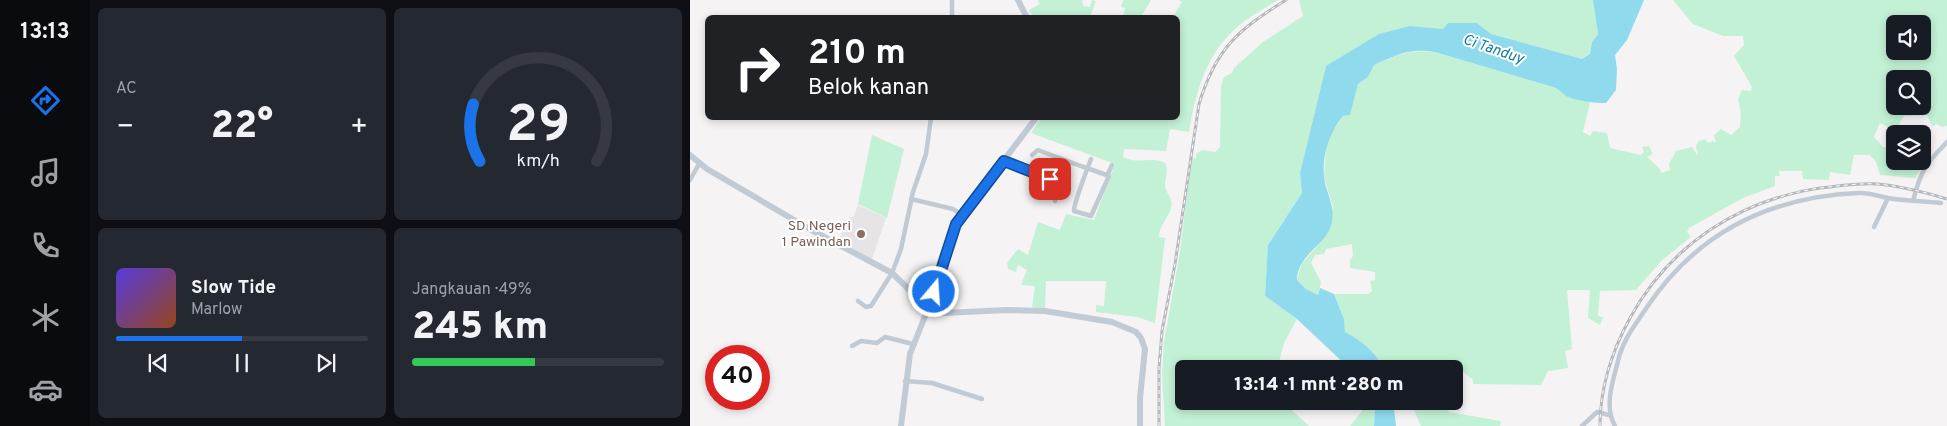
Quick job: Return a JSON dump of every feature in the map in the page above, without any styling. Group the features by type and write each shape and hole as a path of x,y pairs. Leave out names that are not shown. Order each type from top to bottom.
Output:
{"street":[{"path":"952,0 952,15"},
{"path":"1018,0 1026,15"},
{"path":"858,301 866,307 871,306 892,273 904,236 911,199 926,154 931,120"},
{"path":"901,426 905,381 913,344 928,308 954,230 962,214 1035,120"},
{"path":"1913,200 1920,174 1947,142"},
{"path":"1032,155 1038,150 1107,176"},
{"path":"690,155 699,164 813,231 892,273 928,308 944,313 1007,310 1045,311 1112,322 1136,332 1141,338 1145,349 1140,398 1140,426"},
{"path":"1091,159 1074,209 1086,216 1093,215 1112,165"},
{"path":"1004,161 1062,182"},
{"path":"1055,202 1070,162"},
{"path":"690,180 699,164"},
{"path":"1615,426 1609,415 1611,388 1627,338 1662,286 1705,243 1752,217 1802,200 1859,193 1941,203"},
{"path":"1874,226 1888,198"},
{"path":"911,199 953,209 962,214"},
{"path":"852,346 862,341 877,343 885,337 913,344"},
{"path":"905,381 932,383 982,400"},
{"path":"1582,426 1595,412 1609,415"}],"shaded area":[{"name":"SD Negeri 1 Pawindan","path":"858,205 886,218 872,259 835,240 840,237 850,217 853,218"}],"green space":[{"path":"1038,0 1082,0 1083,6 1090,7 1092,0 1096,1 1091,15 1033,15 1029,10 1040,4"},
{"path":"1123,0 1151,0 1142,15 1123,15 1125,8 1121,7"},
{"path":"1178,0 1278,0 1238,26 1223,41 1203,77 1194,104 1189,132 1170,129 1166,151 1124,149 1123,157 1134,160 1160,161 1165,163 1167,168 1165,186 1172,205 1159,233 1159,237 1165,238 1155,323 1137,317 1096,312 1096,305 1104,306 1106,281 1046,281 1045,309 1032,307 1035,286 1021,285 1027,270 1018,265 1016,272 1008,269 1007,263 1018,249 1028,255 1038,222 1060,230 1066,214 1094,220 1115,164 1031,133 1040,120 1180,120 1180,15 1174,15 1182,2"},
{"path":"1299,0 1593,0 1598,34 1592,42 1590,54 1581,59 1491,34 1477,23 1443,29 1410,26 1326,66 1300,173 1302,193 1268,245 1265,296 1297,319 1284,343 1279,360 1175,360 1175,410 1292,410 1309,426 1165,426 1162,375 1164,342 1180,252 1191,158 1196,158 1196,154 1202,150 1215,152 1220,147 1221,86 1224,77 1232,73 1234,68 1263,42 1303,16"},
{"path":"1673,0 1947,0 1947,126 1942,127 1937,124 1932,126 1927,115 1904,116 1899,125 1886,126 1880,123 1874,137 1883,147 1886,147 1886,170 1920,170 1915,178 1880,175 1876,162 1870,155 1854,155 1850,175 1830,172 1829,180 1803,179 1802,171 1779,171 1780,176 1775,176 1775,186 1743,198 1689,228 1687,232 1691,237 1662,260 1636,290 1600,291 1598,316 1603,317 1600,325 1588,318 1590,290 1567,290 1572,349 1565,351 1568,368 1548,371 1541,385 1473,384 1473,380 1463,372 1463,360 1379,360 1368,347 1345,332 1344,319 1334,294 1368,294 1372,291 1370,281 1375,280 1375,272 1350,268 1350,260 1353,256 1352,244 1326,249 1324,254 1315,255 1311,263 1321,282 1318,295 1306,289 1297,280 1301,265 1325,237 1333,207 1324,177 1326,148 1330,135 1343,116 1350,115 1358,84 1368,77 1374,65 1403,54 1418,51 1435,52 1553,87 1562,91 1566,96 1590,102 1583,132 1590,136 1593,131 1607,133 1610,148 1641,155 1644,152 1642,147 1649,146 1653,154 1647,157 1660,169 1661,173 1670,170 1669,164 1676,151 1692,147 1698,156 1696,146 1699,141 1705,139 1708,143 1713,141 1716,143 1714,135 1721,129 1731,135 1740,127 1741,114 1738,99 1742,90 1751,91 1752,87 1734,56 1744,45 1743,36 1723,36 1693,24"},
{"path":"872,135 904,149 887,218 858,204"},
{"path":"1363,410 1375,410 1374,426 1350,426"},
{"path":"1414,410 1448,410 1449,412 1501,421 1500,426 1421,426"}],"water":[{"name":"Ci Tanduy","path":"1593,0 1644,0 1627,40 1615,55 1617,69 1616,90 1606,103 1574,99 1553,87 1426,51 1403,53 1374,65 1368,77 1358,84 1350,115 1343,116 1338,123 1330,137 1325,153 1324,177 1333,216 1332,222 1325,237 1302,263 1298,271 1297,280 1306,289 1318,295 1320,288 1334,294 1344,319 1345,332 1367,347 1379,360 1340,360 1297,319 1265,296 1268,245 1302,193 1300,173 1326,66 1379,34 1410,26 1443,29 1448,23 1477,23 1491,34 1582,59 1590,54 1592,42 1598,34"},
{"path":"1375,410 1394,410 1396,426 1374,426"}],"railway":[{"path":"1159,426 1159,368 1162,331 1175,264 1199,104 1213,68 1231,42 1255,21 1286,0"},
{"path":"1600,426 1602,397 1608,370 1630,318 1646,292 1665,269 1686,248 1710,230 1735,215 1762,203 1790,194 1820,188 1855,184 1877,184 1895,186 1947,199"}],"place":[{"name":"SD Negeri 1 Pawindan","path":"861,234"}],"route":[{"path":"934,292 956,224 1004,161 1050,179"}]}
